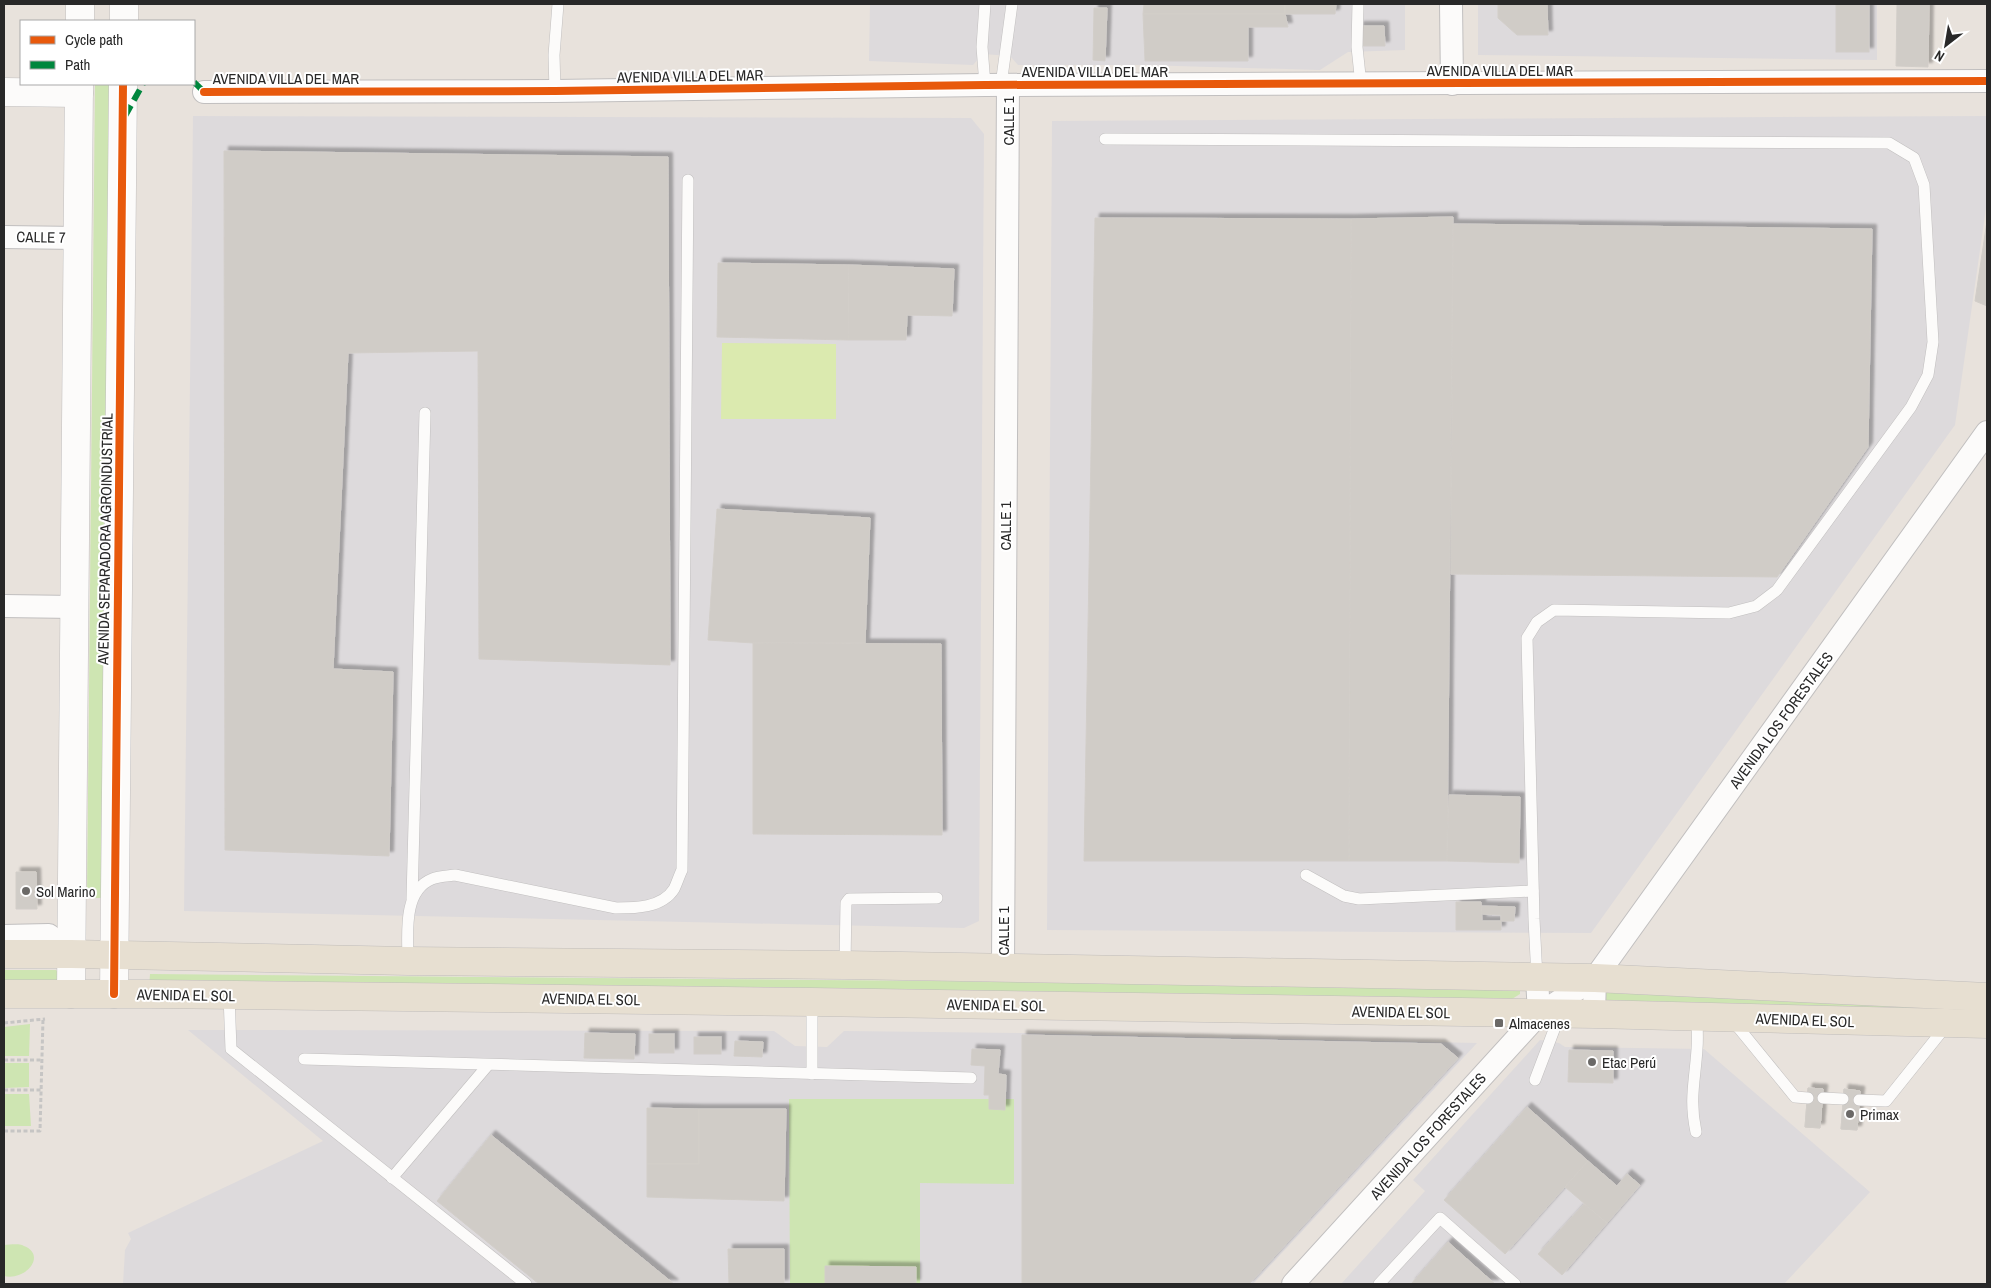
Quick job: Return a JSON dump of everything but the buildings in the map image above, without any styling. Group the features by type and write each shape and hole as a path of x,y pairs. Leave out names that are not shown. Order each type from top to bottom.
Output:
{"main road":[{"name":"AVENIDA EL SOL","path":"4,954 114,954 408,961 845,965 1595,978 1987,997"},
{"name":"AVENIDA EL SOL","path":"4,994 812,1002 1594,1014 1987,1024"}],"street":[{"path":"80,4 80,20"},
{"path":"124,4 124,20"},
{"path":"1451,4 1452,84"},
{"path":"4,77 20,77"},
{"name":"AVENIDA VILLA DEL MAR","path":"204,92 555,91 998,85 1987,81"},
{"name":"AVENIDA SEPARADORA AGROINDUSTRIAL","path":"114,994 123,85"},
{"name":"CALLE 1","path":"998,85 1003,968"},
{"path":"4,92 79,88"},
{"name":"AVENIDA SEPARADORA AGROINDUSTRIAL","path":"71,994 79,88"},
{"name":"CALLE 7","path":"4,237 78,238"},
{"name":"AVENIDA LOS FORESTALES","path":"1293,1284 1549,1014 1595,978 1987,432"},
{"path":"4,606 74,607"},
{"path":"4,936 49,935 71,954"},
{"path":"1537,978 1549,1014"},
{"path":"1594,1014 1595,978"}],"lane":[{"path":"555,91 554,55 558,4"},
{"path":"985,4 982,47 998,85"},
{"path":"998,85 1012,4"},
{"path":"1358,4 1357,47 1361,85"},
{"path":"1105,139 1889,143 1914,158 1924,185 1933,342 1928,375 1911,407 1777,590 1756,606 1729,613 1554,610 1537,622 1527,638 1537,978"},
{"path":"412,900 420,887 432,879 455,875 616,908 640,908 661,900 673,890 682,870 688,180"},
{"path":"408,961 408,924 412,900 425,413"},
{"path":"1306,875 1344,896 1359,900 1533,890"},
{"path":"845,965 846,903 849,899 937,898"},
{"path":"229,995 231,1049 526,1284"},
{"path":"812,1002 812,1074"},
{"path":"1536,1080 1549,1014"},
{"path":"1696,1132 1692,1113 1692,1082 1697,1050 1697,1017"},
{"path":"1730,1018 1795,1097 1808,1098"},
{"path":"1859,1100 1886,1102 1948,1024"},
{"path":"304,1060 971,1078"},
{"path":"392,1178 488,1065"},
{"path":"1822,1098 1843,1099"},
{"path":"1379,1284 1440,1218 1515,1284"}],"path":[{"path":"4,1131 40,1131 43,1019"},
{"path":"4,1060 42,1060"},
{"path":"4,1090 41,1090"}],"shaded area":[{"path":"870,4 1405,4 1405,50 1348,52 1320,70 1142,65 1018,65 1010,56 983,54 973,65 869,61"},
{"path":"1478,4 1877,4 1877,60 1478,55"},
{"path":"193,116 971,118 984,134 979,921 964,928 184,911"},
{"path":"1987,116 1987,201 1955,425 1591,933 1047,930 1052,121"},
{"path":"188,1030 774,1031 795,1046 827,1047 844,1031 1477,1043 1253,1284 123,1284 125,1250 131,1239 128,1233 323,1141"},
{"name":"Etac Perú","path":"1540,1040 1559,1043 1565,1047 1704,1049 1870,1192 1784,1284 1341,1284 1425,1191 1413,1180"}],"green space":[{"path":"95,85 112,85 103,898 87,898"},
{"path":"722,343 836,344 836,419 721,419"},
{"path":"4,970 56,970 59,973 60,982 4,986"},
{"path":"150,974 1515,986 1520,989 1520,994 1512,999 149,989"},
{"path":"1608,990 1987,1009 1987,1015 1607,1002 1604,992"},
{"path":"30,1024 29,1056 4,1056 4,1027"},
{"path":"4,1063 29,1063 29,1087 4,1088"},
{"path":"4,1094 29,1094 31,1126 4,1126"},
{"path":"789,1099 1014,1099 1014,1184 920,1183 920,1284 790,1284"},
{"path":"4,1245 19,1245 31,1250 34,1255 34,1261 31,1266 20,1275 4,1276"}],"marked path":[{"path":"195,83 204,92"},
{"path":"125,116 142,85"}],"cycle path":[{"path":"204,92 555,91 985,85 1987,81"},
{"path":"114,994 123,85"}],"place":[{"name":"Sol Marino","path":"26,891"},
{"name":"Almacenes","path":"1499,1023"},
{"name":"Etac Perú","path":"1592,1062"},
{"name":"Primax","path":"1850,1114"}]}
